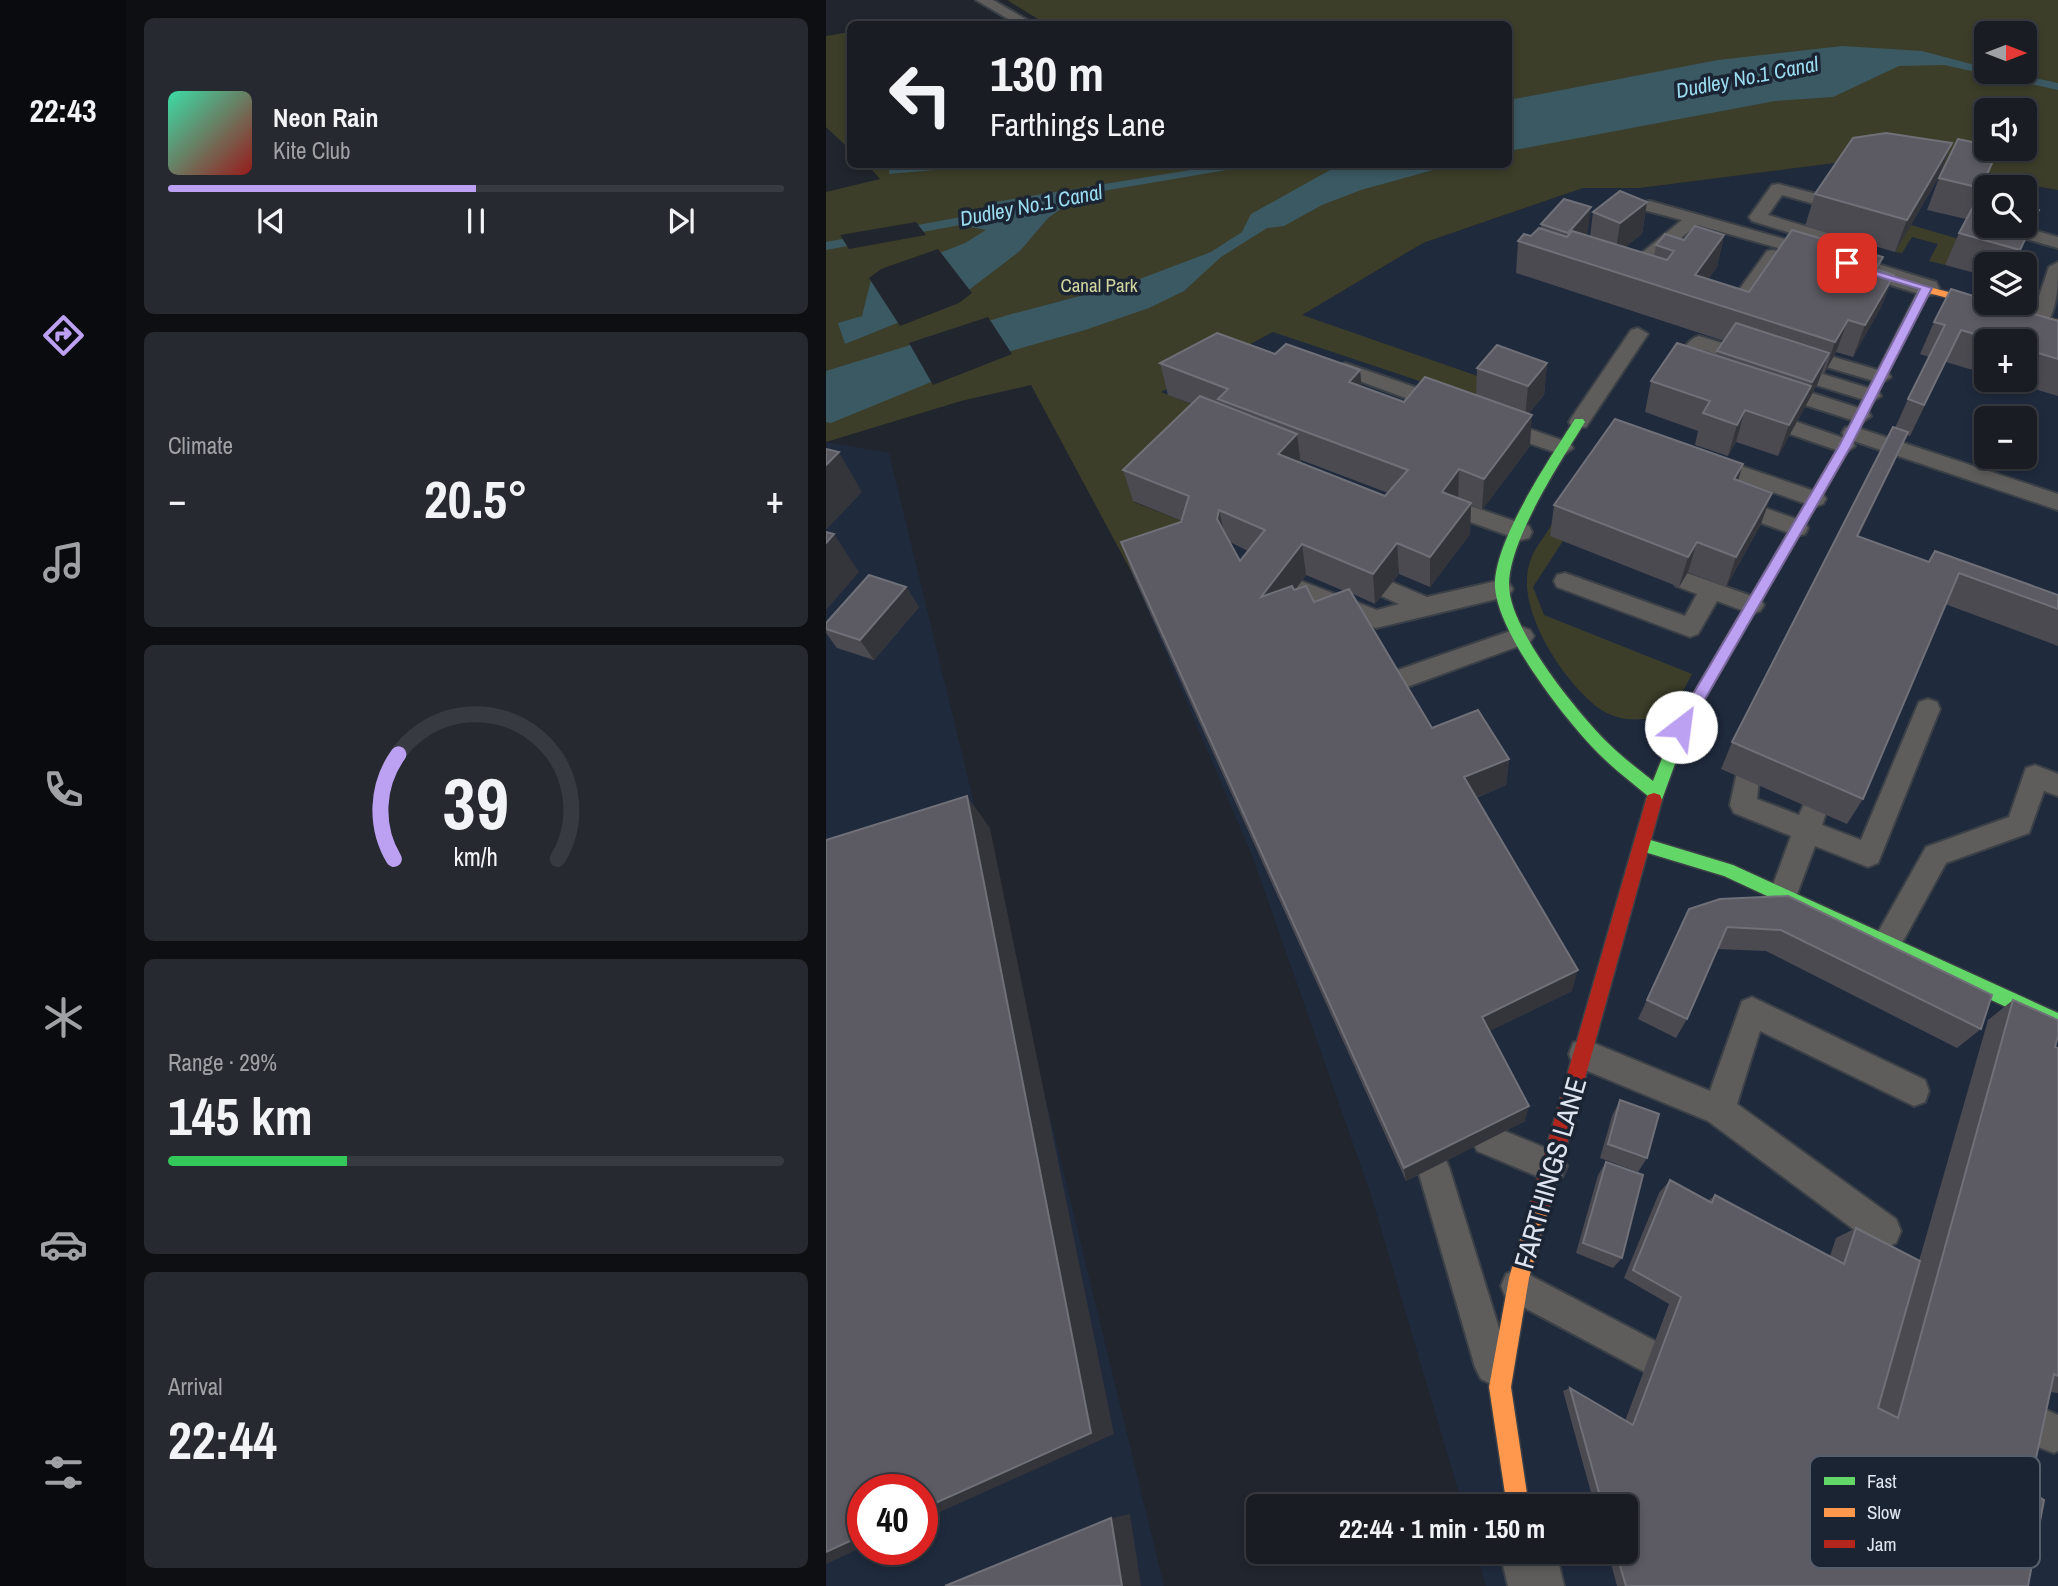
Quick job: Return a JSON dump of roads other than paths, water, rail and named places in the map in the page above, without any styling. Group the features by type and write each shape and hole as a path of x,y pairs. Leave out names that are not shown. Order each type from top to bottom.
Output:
{"street":[{"path":"1838,266 1926,288 2037,322"},
{"name":"FARTHINGS LANE","path":"1516,1494 1500,1387 1518,1286 1644,845 1656,793 1681,727 1815,499 1926,288"},
{"path":"1579,422 1563,448 1506,562 1501,589 1512,619 1550,682 1602,746 1656,793"},
{"path":"1644,845 1727,870 2058,1022"},
{"path":"1531,1564 1536,1586"}],"lane":[{"path":"983,0 1022,21"},
{"path":"1822,201 1778,189 1758,217 1842,243 1849,252 1838,266"},
{"path":"1650,206 1838,266"},
{"path":"1628,273 1694,219"},
{"path":"2037,237 2058,243"},
{"path":"1743,298 1773,255 1838,266"},
{"path":"2037,322 2058,267"},
{"path":"1579,422 1638,334"},
{"path":"1682,366 1699,342 1871,396"},
{"path":"1830,362 1881,377"},
{"path":"1345,369 1563,448"},
{"path":"1809,400 1852,432"},
{"path":"1794,428 1852,432 2058,502"},
{"path":"1690,455 1815,499"},
{"path":"1729,503 1797,528"},
{"path":"1453,508 1521,532"},
{"path":"1259,572 1376,619 1501,589"},
{"path":"1684,580 1752,605"},
{"path":"1565,581 1690,628 1711,590"},
{"path":"1387,589 1425,606"},
{"path":"1404,678 1522,636"},
{"path":"1746,780 1743,805 1810,820 1868,855 1928,709"},
{"path":"1886,943 1936,855 2020,825 2035,776 2058,785"},
{"path":"1783,896 1810,820"},
{"path":"1719,1110 1752,1011 1914,1091"},
{"path":"1584,1054 1719,1110 1884,1231"},
{"path":"1488,1140 1551,1166"},
{"path":"1433,1167 1500,1387"},
{"path":"1518,1286 1649,1356"},
{"path":"2014,1413 2054,1435 2058,1433"}],"water":[{"name":"Dudley No.1 Canal","path":"1842,46 1922,51 1974,65 1974,72 1944,65 1899,66 1833,97 1775,101 1512,150 1512,99 1718,60"},
{"path":"2037,79 2058,83 2058,90 2031,84 2037,84"},
{"path":"890,168 956,168 889,174"},
{"name":"Dudley No.1 Canal","path":"1203,168 1238,168 1103,191 1062,208 1048,218 1020,251 957,299 845,344 838,323 862,316 871,280 965,243 986,230 960,225 826,250 826,242 961,217 995,202"},
{"path":"1334,168 1440,168 1361,190 1322,205 1284,226 1267,228 1221,257 1184,291 1149,308 1085,330 997,355 831,423 826,422 826,371 1008,315 1129,283 1211,252 1242,232 1251,214"}],"park label":[{"name":"Canal Park","path":"1099,285"}]}
